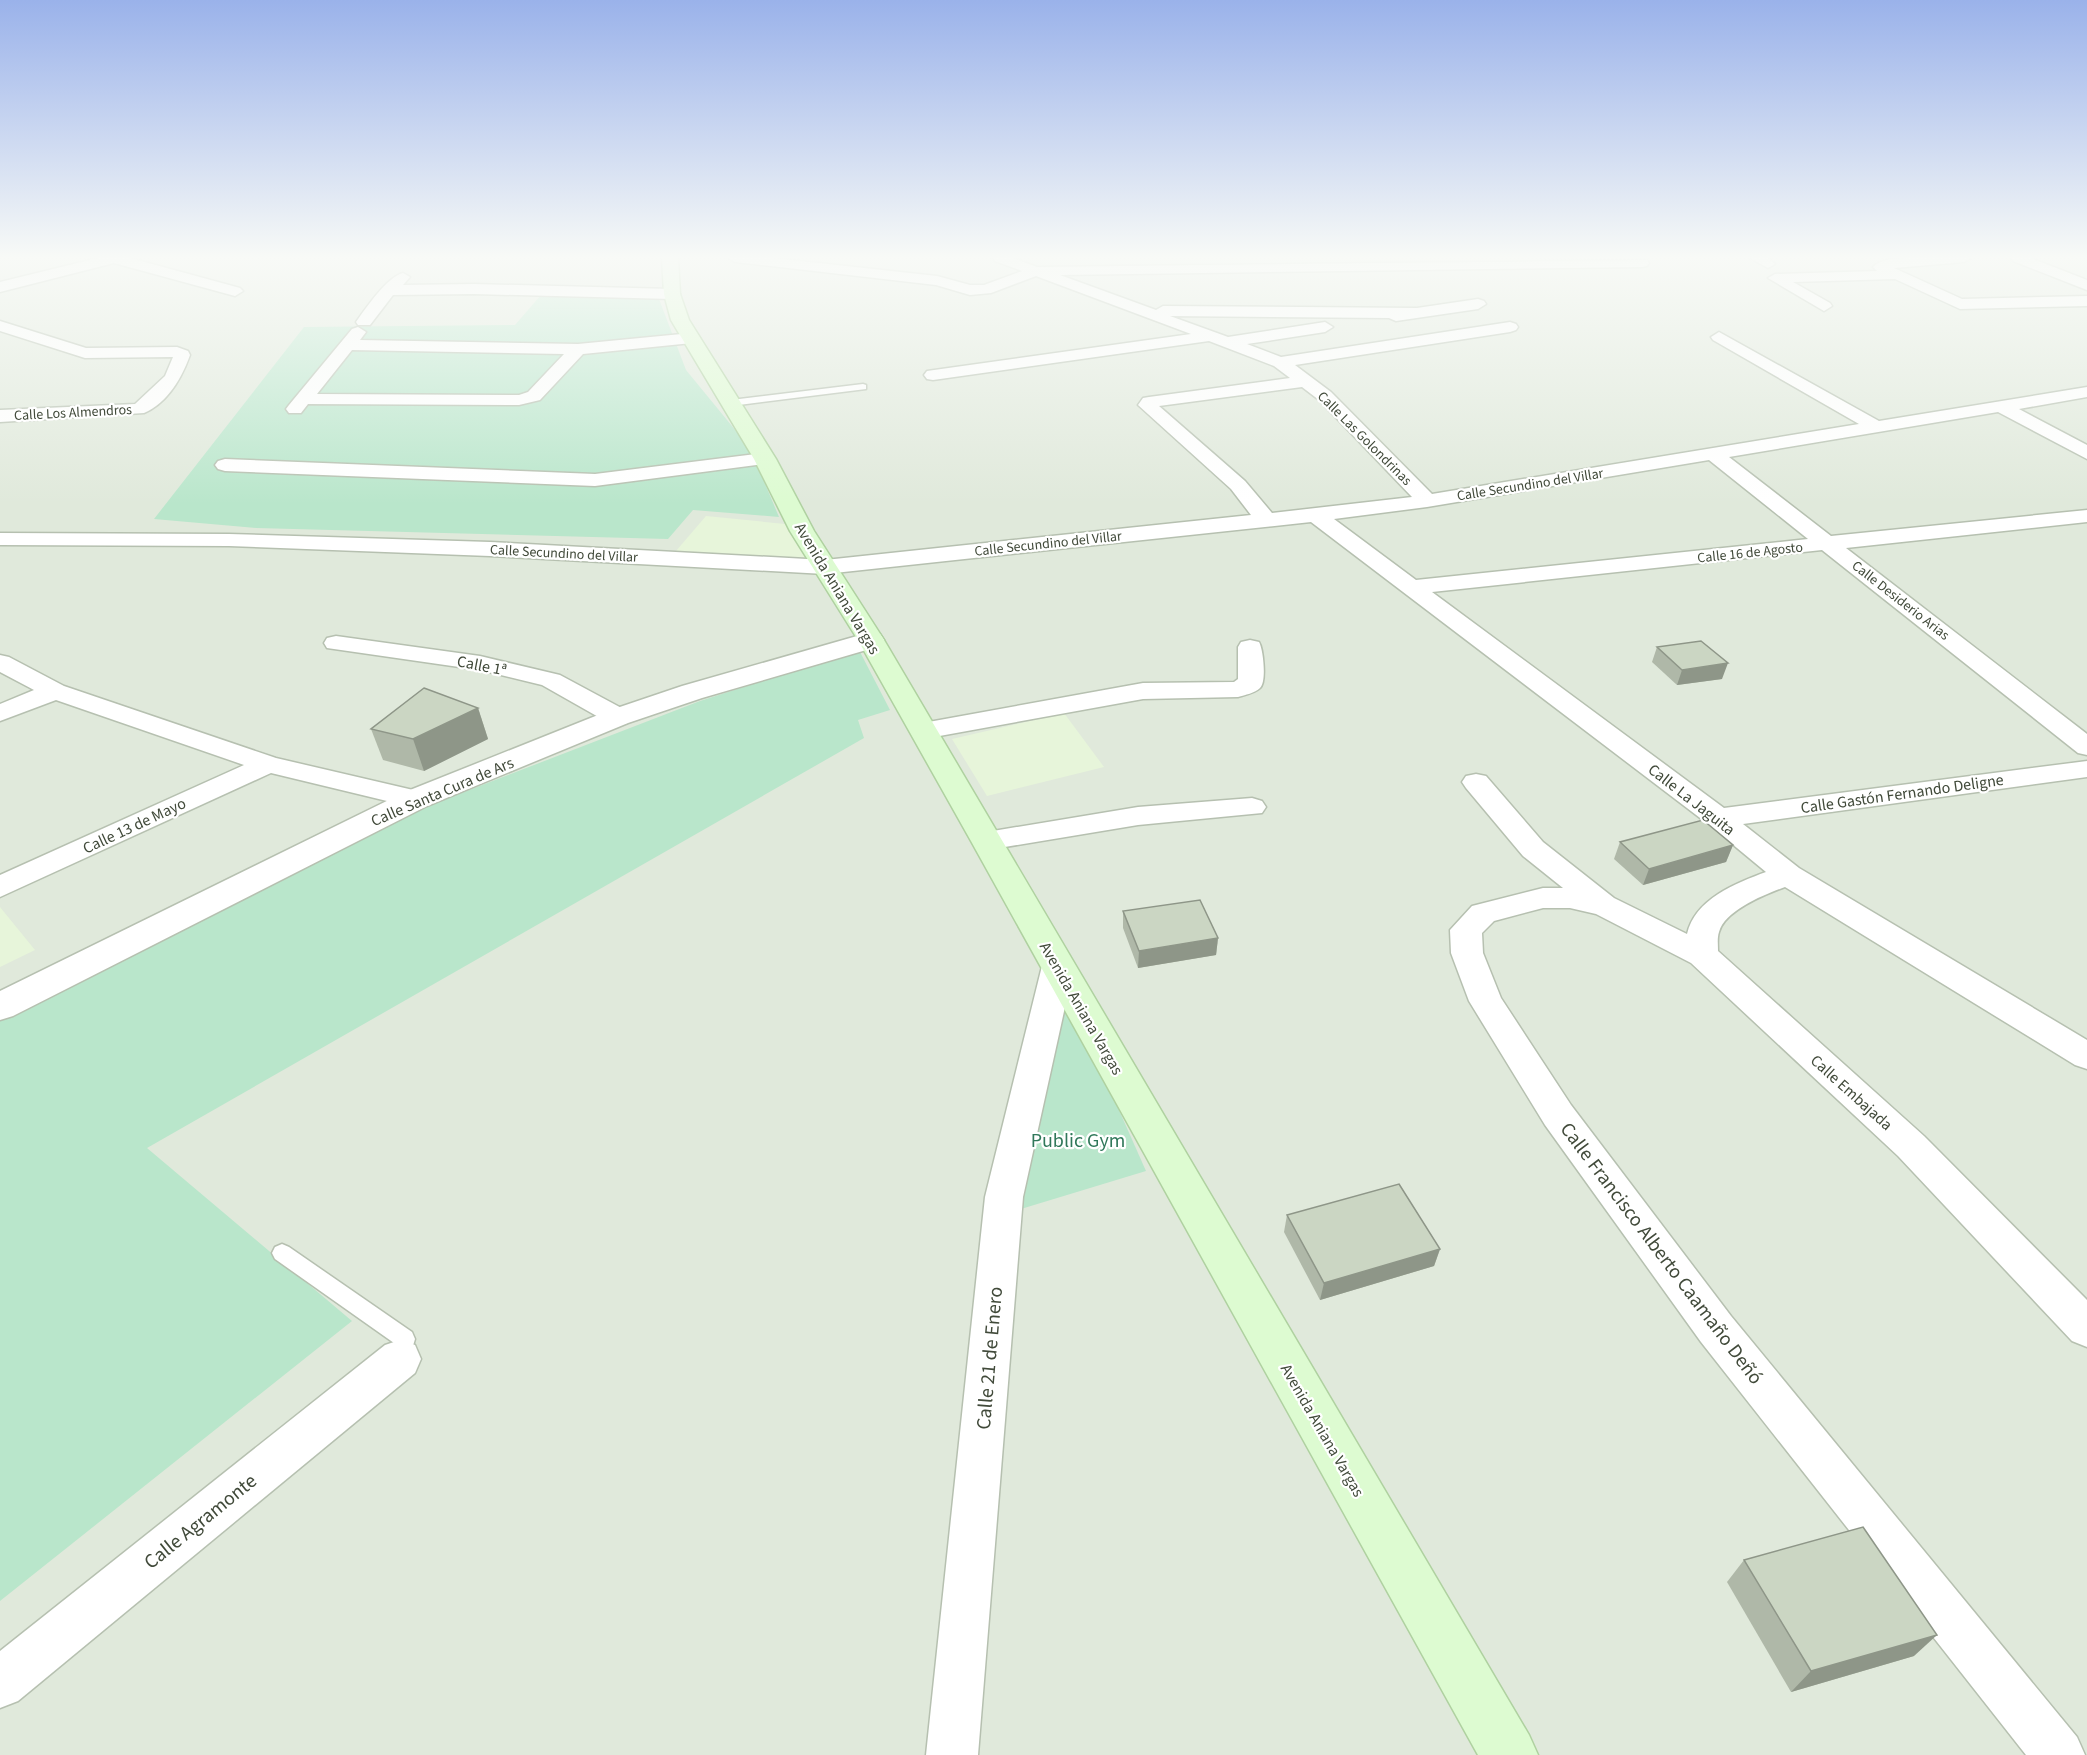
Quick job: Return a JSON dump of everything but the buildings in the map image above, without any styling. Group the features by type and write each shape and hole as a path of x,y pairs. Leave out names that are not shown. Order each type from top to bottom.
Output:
{"main road":[{"name":"Avenida Aniana Vargas","path":"693,340 765,459 802,531 871,640 987,841 1509,1755"}],"street":[{"name":"Calle Los Almendros","path":"0,416 138,409 145,406 173,378 182,355 177,352 85,353 44,340"},
{"path":"290,414 350,340"},
{"path":"452,340 578,349 672,340"},
{"path":"933,375 1210,340"},
{"name":"Calle Las Golondrinas","path":"1219,340 1280,362 1307,381 1325,396 1427,501"},
{"path":"1280,362 1425,340"},
{"path":"1724,340 1877,426"},
{"path":"303,399 519,400 534,396 578,349"},
{"path":"1266,520 1238,485 1147,405 1149,402 1307,381"},
{"name":"Calle Secundino del Villar","path":"0,539 241,540 501,550 825,567 1316,515 1427,501 2087,392"},
{"path":"2000,406 2087,453"},
{"name":"Calle Desiderio Arias","path":"1714,455 2087,747"},
{"path":"225,465 595,480 765,459"},
{"name":"Calle La Jaguita","path":"1316,515 1718,818 1788,875 2087,1056"},
{"name":"Calle 16 de Agosto","path":"1413,587 2087,516"},
{"name":"Calle Santa Cura de Ars","path":"0,1007 416,799 618,717 871,640"},
{"name":"Calle 1ª","path":"336,643 480,663 551,680 618,717"},
{"path":"923,731 1143,691 1238,690 1251,683 1250,647"},
{"path":"0,662 56,691 268,764 416,799"},
{"path":"0,713 56,691"},
{"name":"Calle 13 de Mayo","path":"0,886 268,764"},
{"name":"Calle Gastón Fernando Deligne","path":"1718,818 2087,769"},
{"path":"1476,782 1533,849 1605,906"},
{"path":"987,841 1138,816 1252,807"},
{"path":"1702,955 1704,928 1725,904 1748,889 1788,875"},
{"name":"Calle Francisco Alberto Caamaño Deñó","path":"1702,955 1605,906 1570,898 1543,898 1483,913 1466,930 1467,953 1486,1001 1557,1115 1716,1329 2059,1755"},
{"name":"Calle Embajada","path":"1702,955 1911,1146 2087,1328"},
{"name":"Calle 21 de Enero","path":"952,1755 1004,1197 1058,966"},
{"name":"Calle Agramonte","path":"0,1683 400,1359"}],"lane":[{"path":"731,403 863,387"},
{"path":"282,1253 405,1339 400,1359"}],"shaded area":[{"path":"0,340 2087,340 2087,1755 0,1755"},
{"path":"706,516 795,525 816,566 670,558"},
{"path":"1064,713 1104,767 987,796 952,739"},
{"path":"0,907 35,950 0,967"}],"green space":[{"path":"294,340 675,340 686,370 750,448 779,517 693,510 668,539 256,528 154,519"},
{"path":"859,650 890,710 858,720 864,738 147,1148 352,1321 0,1601 0,1019 420,809 700,701"},
{"name":"Public Gym","path":"1060,977 1146,1171 1011,1212"}]}
